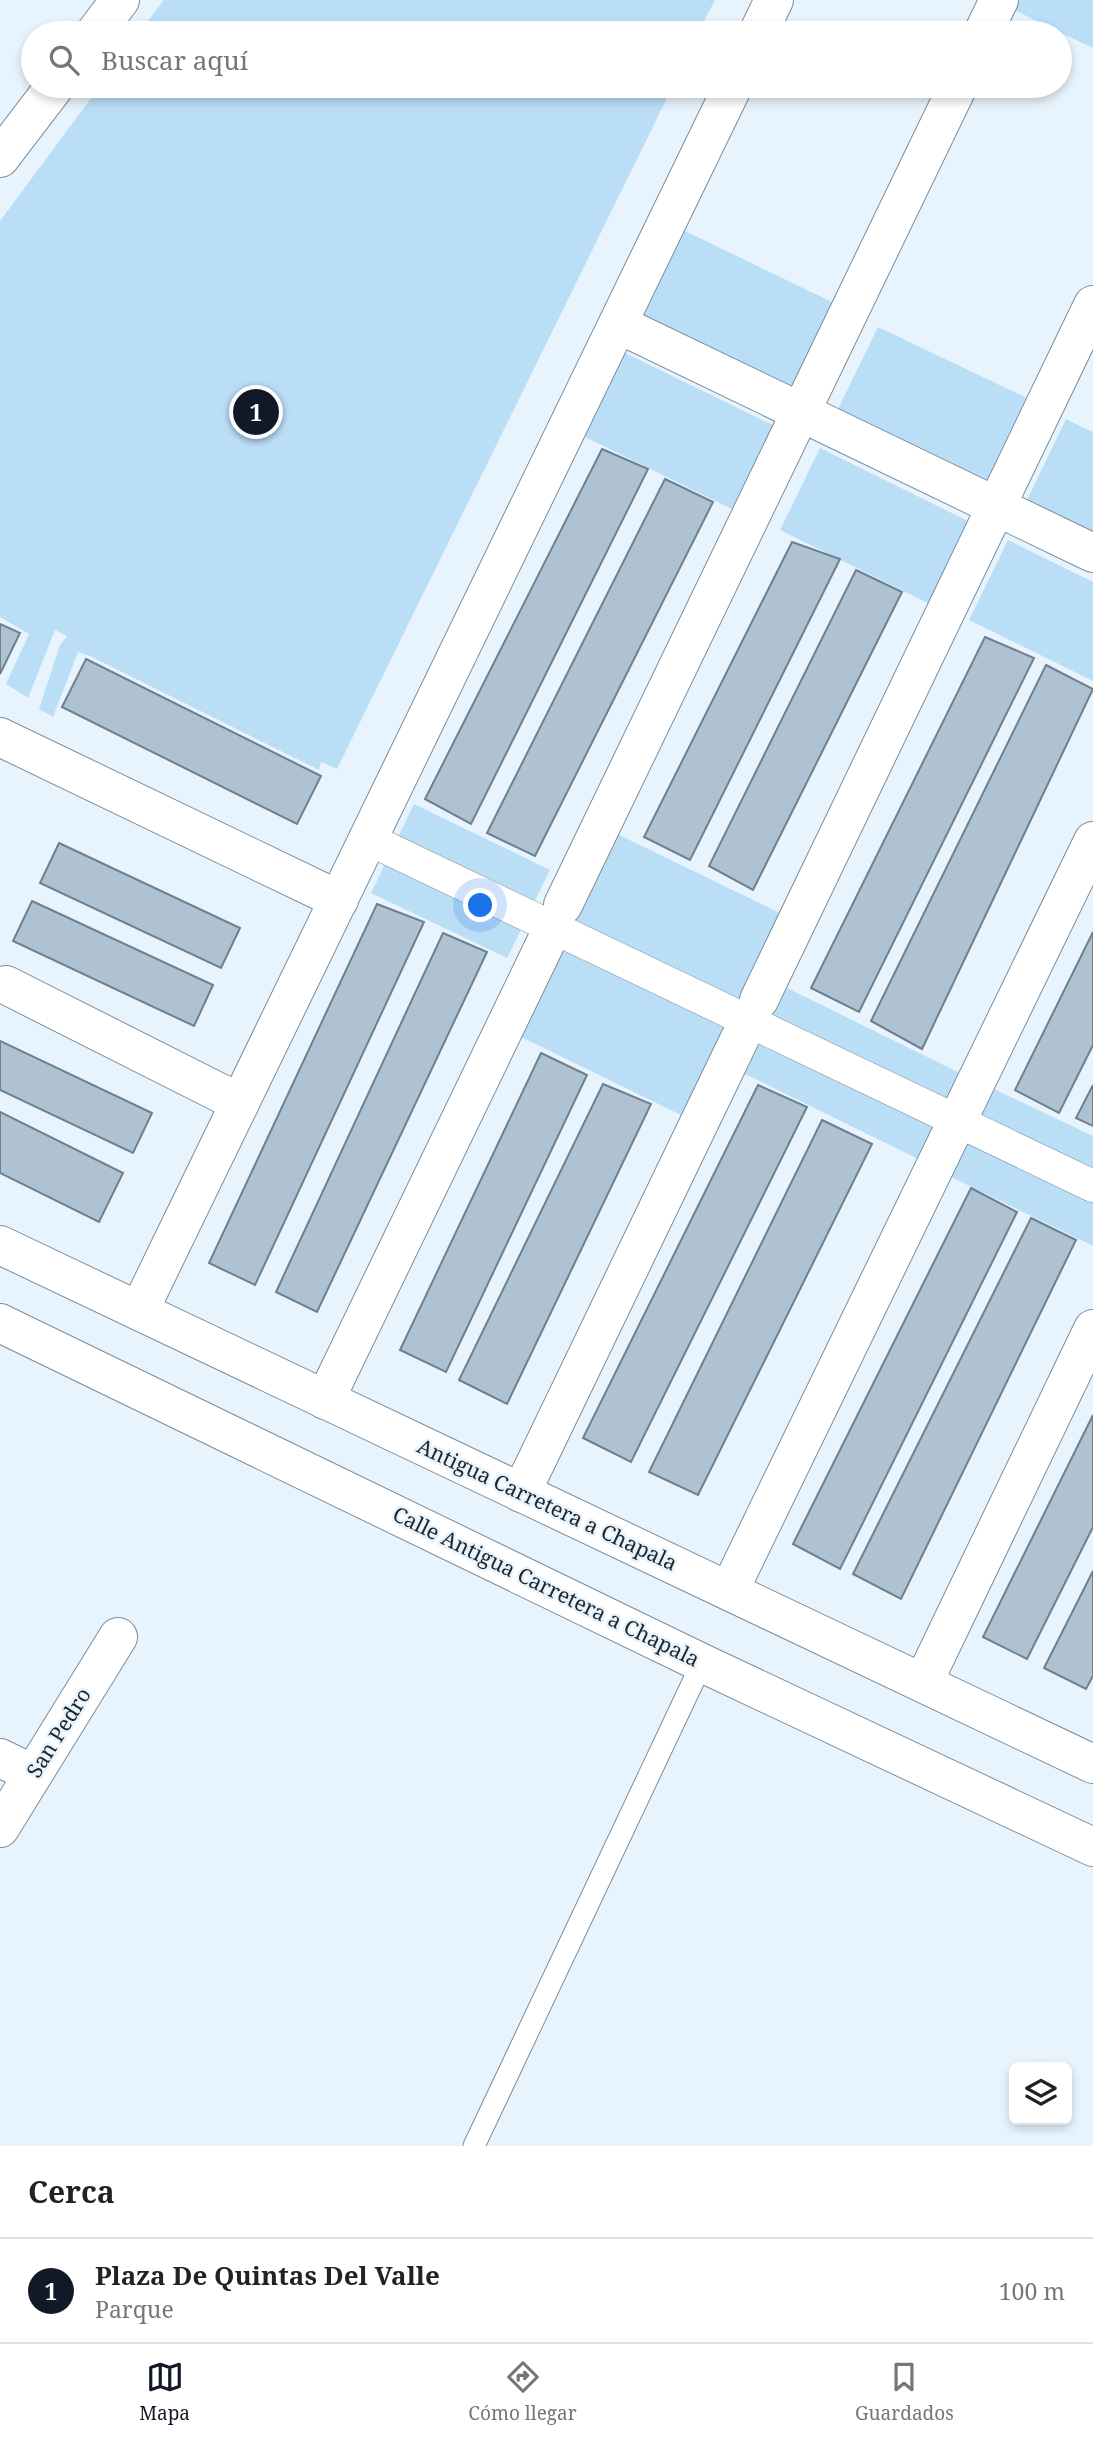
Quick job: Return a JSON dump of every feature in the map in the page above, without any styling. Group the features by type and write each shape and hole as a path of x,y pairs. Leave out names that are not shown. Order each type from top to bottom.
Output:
{"street":[{"path":"104,21 120,0"},
{"path":"764,21 774,0"},
{"path":"989,21 999,0"},
{"path":"0,158 46,98"},
{"path":"139,1311 727,98"},
{"path":"563,905 952,98"},
{"path":"759,1000 1093,305"},
{"path":"618,324 1093,553"},
{"path":"0,737 339,900"},
{"path":"368,838 1093,1186"},
{"path":"729,1591 1093,841"},
{"path":"325,1400 547,940"},
{"path":"6,985 240,1103"},
{"path":"521,1493 740,1038"},
{"name":"Antigua Carretera a Chapala","path":"0,1245 1093,1764"},
{"name":"Calle Antigua Carretera a Chapala","path":"0,1323 702,1663 1093,1847"},
{"path":"923,1683 1093,1329"},
{"name":"San Pedro","path":"0,1828 17,1766 88,1688 118,1637"}],"lane":[{"path":"474,2146 702,1663"}],"shaded area":[{"path":"164,0 715,0 704,21 148,21"},
{"path":"1017,0 1093,0 1093,48 1072,38 1072,21 1037,21 1012,9"},
{"path":"91,98 667,98 337,769 321,762 319,770 78,652 53,717 39,709 60,645 67,636 55,630 28,698 6,684 29,634 0,617 0,221"},
{"path":"683,230 834,303 793,387 642,314"},
{"path":"878,327 1029,399 989,482 838,409"},
{"path":"625,353 775,426 734,510 583,436"},
{"path":"1066,419 1093,432 1093,532 1027,500"},
{"path":"820,448 970,522 930,604 780,530"},
{"path":"1008,540 1093,582 1093,681 969,620"},
{"path":"414,804 550,870 507,958 371,893"},
{"path":"613,832 786,916 687,1118 515,1034"},
{"path":"787,988 960,1073 918,1159 745,1074"},
{"path":"994,1089 1093,1136 1093,1246 951,1177"}],"building":[{"path":"602,449 648,469 471,824 425,799"},
{"path":"665,479 713,502 535,856 487,833"},
{"path":"792,542 840,559 690,860 644,837"},
{"path":"856,570 902,592 753,890 709,866"},
{"path":"0,624 20,633 0,674"},
{"path":"985,637 1034,658 859,1012 811,988"},
{"path":"86,659 321,776 297,824 62,707"},
{"path":"1046,665 1093,689 922,1049 871,1021"},
{"path":"59,843 240,928 221,968 40,883"},
{"path":"32,901 213,985 194,1026 13,941"},
{"path":"377,904 424,922 255,1285 209,1263"},
{"path":"1093,932 1093,1045 1059,1113 1015,1090"},
{"path":"443,933 487,952 317,1312 276,1292"},
{"path":"0,1041 152,1113 133,1153 0,1090"},
{"path":"541,1053 587,1075 446,1372 400,1350"},
{"path":"603,1084 651,1104 507,1404 459,1380"},
{"path":"758,1085 807,1107 631,1462 583,1438"},
{"path":"1093,1085 1093,1126 1076,1118"},
{"path":"0,1112 123,1173 99,1222 0,1173"},
{"path":"822,1120 872,1144 698,1495 649,1472"},
{"path":"971,1188 1017,1212 840,1569 793,1544"},
{"path":"1031,1218 1076,1240 901,1599 853,1574"},
{"path":"1093,1415 1093,1527 1027,1659 983,1637"},
{"path":"1093,1571 1093,1676 1086,1689 1044,1668"}],"place":[{"name":"Plaza De Quintas Del Valle","path":"256,412"}]}
